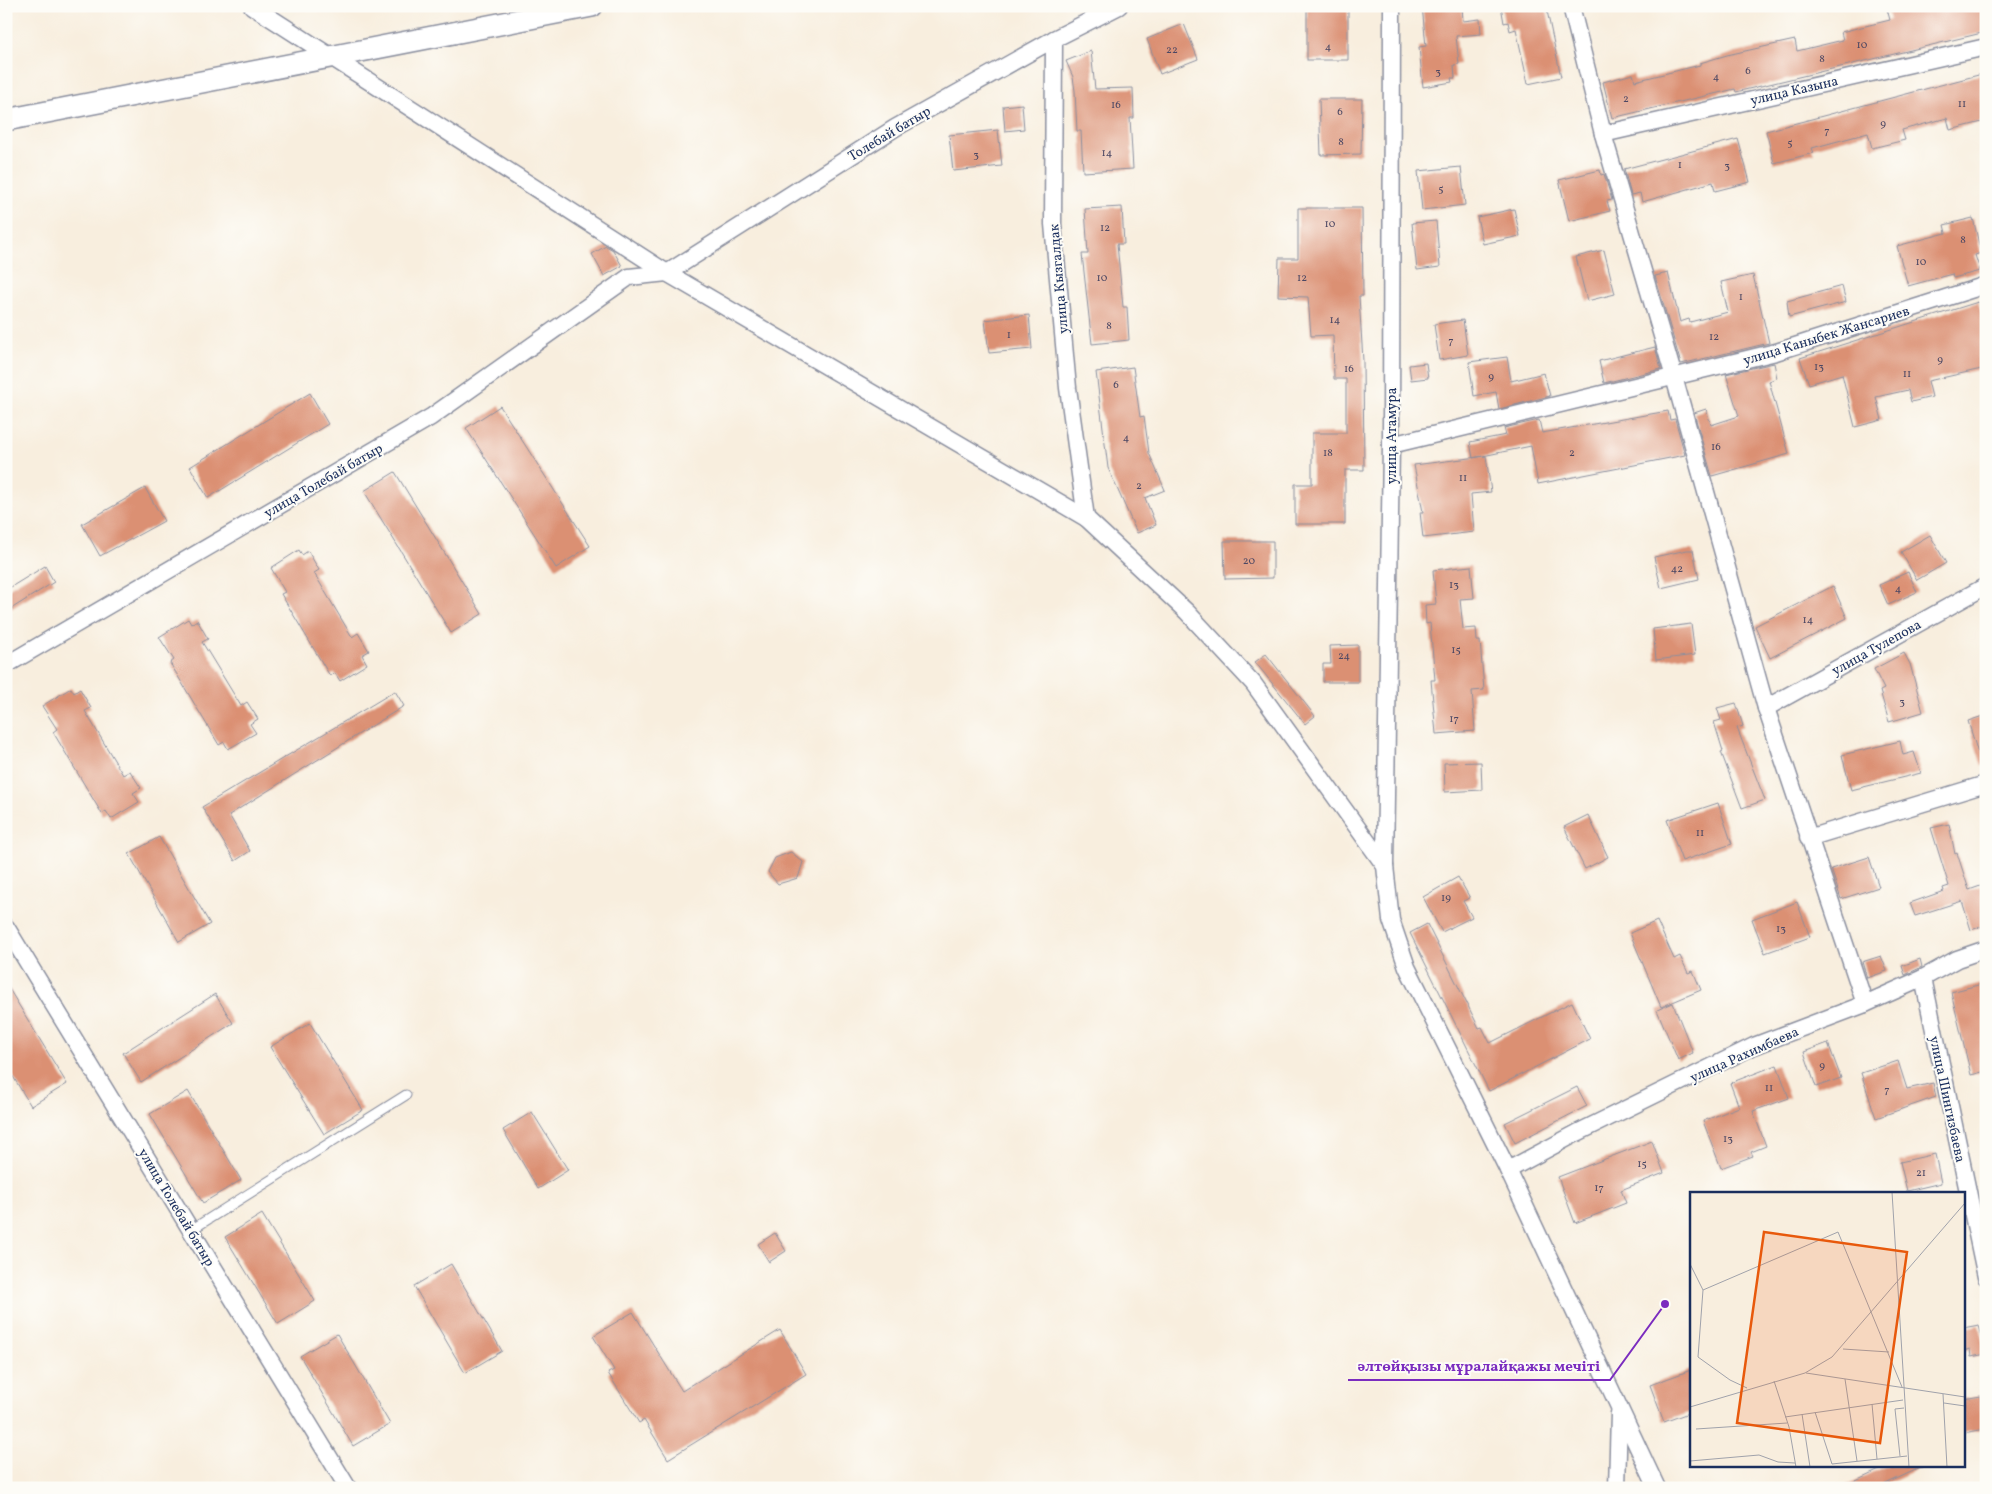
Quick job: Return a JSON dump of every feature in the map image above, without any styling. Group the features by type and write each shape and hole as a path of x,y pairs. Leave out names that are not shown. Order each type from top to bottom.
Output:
{"street":[{"path":"252,6 667,273 1086,518 1187,612 1253,682 1385,866"},
{"path":"6,120 592,6"},
{"name":"Толебай батыр","path":"667,273 894,128 1054,39 1119,6"},
{"name":"улица Атамура","path":"1392,6 1391,445 1385,866 1390,920 1407,967 1508,1170 1619,1411 1657,1488"},
{"path":"1571,6 1603,134 1670,378 1766,708 1865,1004"},
{"name":"улица Кызгалдак","path":"1054,39 1053,224 1068,388 1086,518"},
{"name":"улица Казына","path":"1603,134 1986,47"},
{"name":"улица Толебай батыр","path":"6,664 431,417 629,277 667,273"},
{"name":"улица Каныбек Жансариев","path":"1391,445 1776,352 1986,285"},
{"name":"улица Тулепова","path":"1766,708 1986,586"},
{"path":"1808,838 1986,784"},
{"name":"улица Толебай батыр","path":"6,927 348,1488"},
{"name":"улица Рахимбаева","path":"1508,1170 1577,1133 1754,1046 1865,1004 1923,978 1957,959 1986,949"},
{"name":"улица Шингизбаева","path":"1923,978 1986,1277"},
{"path":"1617,1488 1619,1411"}],"lane":[{"path":"191,1230 406,1095"}],"building":[{"path":"1307,6 1348,6 1348,60 1307,60"},
{"path":"1422,6 1462,6 1463,21 1480,19 1481,34 1456,36 1459,64 1454,65 1455,78 1451,78 1452,82 1423,87 1419,47 1426,46"},
{"path":"1501,6 1546,6 1561,77 1528,84 1516,29 1510,31 1508,22 1504,23"},
{"path":"1900,6 1986,6 1986,32 1736,92 1735,89 1612,118 1603,82 1633,74 1635,81 1700,65 1700,63 1727,55 1795,40 1797,51 1843,40 1841,32 1890,20 1887,9"},
{"path":"1184,24 1198,59 1160,74 1147,39"},
{"path":"1091,51 1095,89 1133,88 1134,118 1130,118 1133,169 1083,172 1081,131 1077,131 1073,77 1066,61"},
{"path":"1986,73 1986,121 1950,130 1947,118 1902,130 1905,140 1872,148 1868,133 1812,148 1814,153 1774,163 1766,131"},
{"path":"1319,99 1362,99 1361,154 1321,155"},
{"path":"1022,104 1024,129 1005,131 1003,106"},
{"path":"998,130 1002,166 953,171 949,135"},
{"path":"1738,139 1750,182 1715,191 1713,182 1642,202 1640,193 1631,195 1624,169"},
{"path":"1461,167 1465,205 1422,210 1418,171"},
{"path":"1600,170 1601,175 1604,174 1612,200 1607,201 1610,211 1569,221 1559,180"},
{"path":"1122,207 1124,244 1117,244 1123,307 1127,307 1129,340 1092,344 1082,254 1088,254 1085,209"},
{"path":"1298,208 1362,208 1363,296 1359,296 1363,361 1364,470 1345,470 1345,524 1295,524 1295,484 1312,484 1312,433 1346,433 1346,379 1334,379 1333,335 1311,336 1308,297 1278,296 1279,258 1298,258"},
{"path":"1514,209 1520,236 1483,244 1477,217"},
{"path":"1973,218 1981,253 1975,255 1980,271 1953,278 1952,274 1908,286 1897,246 1946,233 1944,225"},
{"path":"1436,221 1440,267 1417,270 1412,223"},
{"path":"606,246 613,250 622,266 604,276 592,254"},
{"path":"1604,250 1615,294 1587,301 1576,257"},
{"path":"1668,273 1680,322 1689,319 1690,322 1728,312 1721,282 1753,275 1769,343 1681,364 1655,276"},
{"path":"1842,286 1846,302 1789,317 1787,301"},
{"path":"1978,302 1986,327 1986,368 1928,381 1932,397 1911,402 1908,390 1876,397 1882,420 1855,427 1842,374 1809,384 1800,358"},
{"path":"1029,315 1032,349 989,353 985,320"},
{"path":"1463,320 1468,355 1439,360 1434,324"},
{"path":"1655,347 1661,369 1604,383 1599,361"},
{"path":"1507,357 1511,381 1544,373 1550,396 1499,409 1496,392 1474,396 1469,362"},
{"path":"1426,363 1428,378 1411,380 1409,365"},
{"path":"1774,363 1777,378 1769,381 1789,454 1712,476 1694,413 1706,409 1711,425 1739,416 1726,374"},
{"path":"1133,367 1140,417 1144,416 1149,453 1165,490 1145,498 1156,525 1137,533 1108,468 1096,372"},
{"path":"310,393 328,424 208,498 190,467"},
{"path":"500,406 590,546 556,568 466,428"},
{"path":"1668,411 1670,420 1675,419 1685,455 1538,484 1531,446 1473,458 1470,442 1506,435 1504,428 1539,420 1542,433"},
{"path":"1486,456 1491,492 1471,494 1474,532 1423,538 1420,512 1423,512 1414,465"},
{"path":"395,472 482,614 451,633 364,491"},
{"path":"145,488 164,521 100,556 82,524"},
{"path":"1930,535 1946,563 1917,580 1901,552"},
{"path":"1224,541 1273,541 1273,578 1225,579"},
{"path":"299,550 302,555 308,551 319,570 314,573 352,637 358,633 369,651 362,655 367,664 340,681 335,673 330,676 281,594 285,592 271,568"},
{"path":"1693,550 1699,579 1661,588 1654,557"},
{"path":"45,566 54,582 6,612 6,590"},
{"path":"1471,566 1474,598 1460,599 1463,629 1476,628 1477,641 1480,641 1484,690 1472,691 1475,731 1436,734 1431,680 1435,680 1430,623 1426,624 1425,605 1436,604 1433,570"},
{"path":"1908,572 1917,592 1888,605 1879,585"},
{"path":"1833,586 1847,618 1770,658 1755,626"},
{"path":"188,619 191,624 197,620 208,639 202,642 241,706 247,702 258,719 250,724 256,733 228,749 224,742 219,745 170,663 174,660 159,637"},
{"path":"1691,624 1695,655 1656,660 1653,629"},
{"path":"1358,645 1358,682 1323,682 1323,664 1331,664 1330,646"},
{"path":"1904,653 1910,664 1923,712 1889,722 1880,691 1884,689 1874,669"},
{"path":"1266,654 1315,716 1305,724 1255,662"},
{"path":"71,688 74,693 80,689 91,708 85,711 123,775 130,771 141,788 133,793 139,802 111,819 106,811 102,814 53,732 57,729 42,706"},
{"path":"395,691 404,706 229,815 250,851 235,861 202,807"},
{"path":"1736,703 1743,726 1737,728 1765,800 1742,808 1721,752 1723,751 1714,722 1721,720 1717,708"},
{"path":"1986,715 1986,765 1982,766 1968,721"},
{"path":"1900,741 1903,755 1914,752 1921,773 1851,790 1842,755"},
{"path":"1481,762 1482,790 1445,792 1444,763"},
{"path":"1718,803 1732,844 1682,861 1667,820"},
{"path":"1588,815 1608,857 1585,869 1564,827"},
{"path":"1949,824 1955,854 1957,853 1969,890 1986,884 1986,925 1971,930 1962,901 1915,916 1910,903 1944,891 1943,888 1949,886 1931,828"},
{"path":"159,837 210,924 179,942 129,854"},
{"path":"791,852 803,862 798,878 778,884 768,872 775,858"},
{"path":"1869,857 1879,887 1841,899 1831,869"},
{"path":"1458,877 1470,898 1463,901 1472,917 1442,932 1423,897"},
{"path":"1797,902 1810,937 1765,953 1752,919"},
{"path":"1657,921 1674,959 1680,956 1688,973 1693,971 1701,990 1661,1007 1630,933"},
{"path":"1427,924 1479,1028 1482,1027 1490,1043 1572,1002 1590,1039 1489,1091 1410,933"},
{"path":"1881,956 1887,971 1867,978 1862,962"},
{"path":"1920,959 1922,967 1905,975 1902,966"},
{"path":"1986,983 1986,1071 1971,1075 1951,992"},
{"path":"6,984 67,1084 31,1106 6,1065"},
{"path":"215,994 233,1023 141,1082 123,1053"},
{"path":"1673,1003 1693,1053 1678,1060 1657,1010"},
{"path":"310,1023 363,1110 324,1134 270,1047"},
{"path":"1828,1043 1841,1078 1816,1087 1804,1052"},
{"path":"1898,1061 1907,1089 1933,1083 1936,1097 1876,1118 1861,1073"},
{"path":"1777,1065 1789,1098 1753,1111 1766,1146 1751,1152 1753,1156 1721,1168 1703,1121 1739,1107 1730,1083"},
{"path":"1577,1087 1587,1106 1515,1143 1505,1123"},
{"path":"188,1091 241,1180 203,1203 150,1114"},
{"path":"532,1112 568,1170 538,1189 503,1130"},
{"path":"1652,1141 1664,1173 1621,1190 1626,1203 1575,1223 1558,1177"},
{"path":"1935,1154 1941,1183 1907,1191 1900,1162"},
{"path":"262,1214 315,1301 278,1324 225,1237"},
{"path":"775,1233 786,1251 769,1262 758,1244"},
{"path":"451,1264 502,1351 465,1373 414,1286"},
{"path":"633,1312 682,1391 780,1330 806,1374 668,1459 644,1420 639,1423 608,1373 614,1370 593,1336"},
{"path":"1979,1325 1986,1354 1971,1357 1970,1349 1964,1351 1964,1328"},
{"path":"337,1334 390,1424 353,1446 300,1356"},
{"path":"1690,1370 1690,1412 1664,1422 1650,1385"},
{"path":"1981,1396 1986,1429 1964,1433 1964,1399"},
{"path":"1888,1466 1924,1466 1877,1488 1841,1488"}],"place":[{"name":"әлтөйқызы мұралайқажы мечіті","path":"1665,1304"}]}
